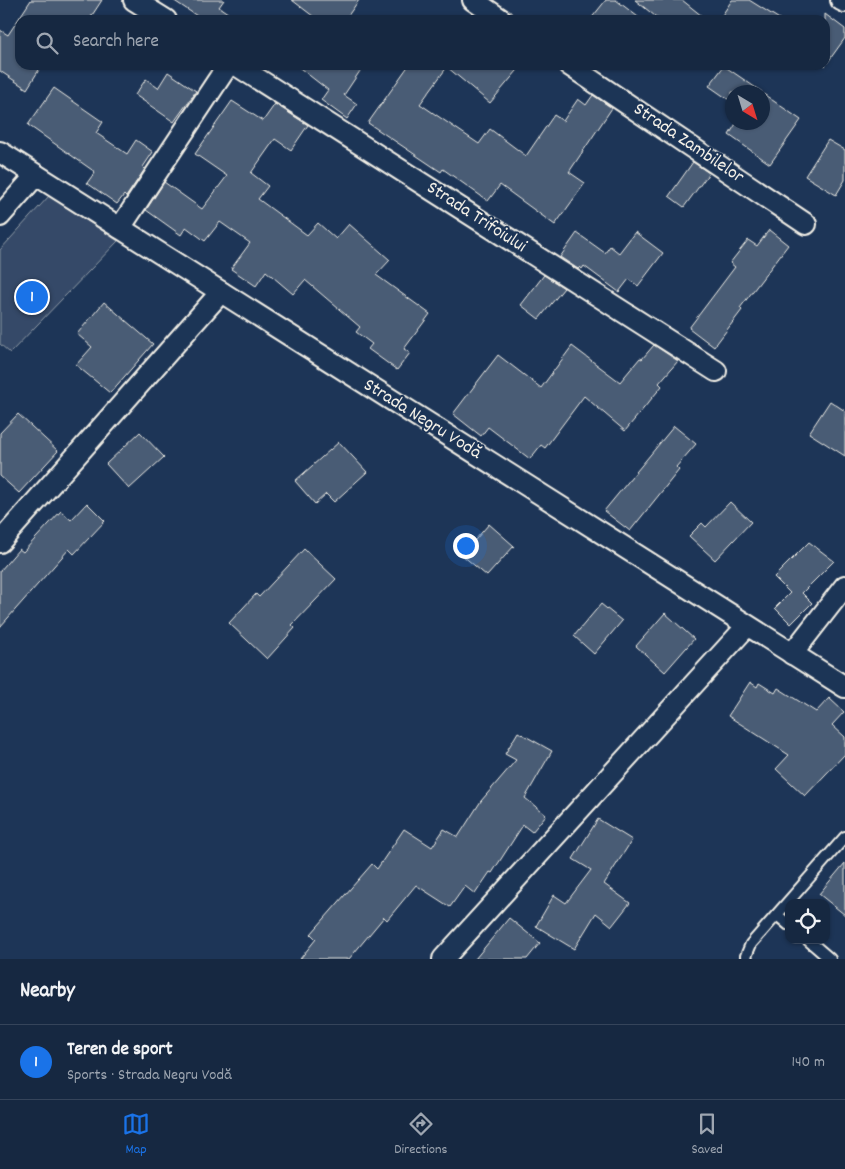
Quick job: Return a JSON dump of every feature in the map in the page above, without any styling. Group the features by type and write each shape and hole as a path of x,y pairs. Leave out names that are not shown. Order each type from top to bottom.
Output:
{"street":[{"path":"134,0 158,15"},
{"path":"473,0 495,15"},
{"path":"120,228 225,70"},
{"name":"Strada Trifoiului","path":"244,70 716,371"},
{"name":"Strada Zambilelor","path":"577,70 806,224"},
{"name":"Strada Negru Vodă","path":"0,152 845,687"},
{"path":"0,216 36,175"},
{"path":"0,542 221,292"},
{"path":"792,654 845,586"},
{"path":"443,959 747,626"}],"lane":[{"path":"747,959 746,956 751,944 845,837"},
{"path":"777,915 785,921"},
{"path":"813,944 830,959"}],"shaded area":[{"path":"49,196 118,241 10,353 0,344 0,250"}],"building":[{"path":"31,0 102,0 92,15 21,15"},
{"path":"173,0 224,0 219,7 231,15 196,15"},
{"path":"292,0 359,0 348,15 312,15"},
{"path":"606,0 616,0 636,15 594,15"},
{"path":"635,0 682,0 701,15 654,15"},
{"path":"732,0 749,0 773,15 722,15"},
{"path":"830,18 845,29 845,38 830,59"},
{"path":"15,24 15,70 39,70 27,89 0,71 0,30 8,35"},
{"path":"302,70 361,70 344,95 357,104 347,119 321,100 328,90"},
{"path":"405,70 445,70 420,104 479,144 490,129 526,156 554,115 563,121 578,99 586,105 593,95 612,108 569,172 585,183 555,225 500,185 488,201 443,169 441,172 368,123"},
{"path":"451,70 518,70 490,103"},
{"path":"721,70 730,70 752,85 725,85 725,97 709,86"},
{"path":"168,72 196,91 174,122 135,95 146,79 158,88"},
{"path":"54,88 103,122 96,133 127,154 136,140 153,152 143,167 145,169 126,197 124,195 117,204 87,183 95,172 28,125"},
{"path":"770,99 801,120 770,164 729,135 732,130 770,130"},
{"path":"232,101 263,121 275,104 308,125 291,150 275,139 251,173 268,186 258,199 307,235 318,223 336,239 349,224 390,260 376,275 430,314 404,349 410,353 397,370 368,349 372,344 356,332 360,327 305,280 293,294 266,271 256,286 231,269 250,243 220,222 205,241 186,227 181,235 146,210 164,182 202,209 227,176 195,154"},
{"path":"828,140 845,150 845,180 836,195 805,176"},
{"path":"693,162 709,173 684,207 669,196"},
{"path":"769,230 788,245 740,308 742,310 714,347 689,328 735,267 730,263 748,240 757,246"},
{"path":"635,232 663,253 638,286 629,279 619,292 584,266 582,269 580,267 578,269 560,257 577,233 605,253 610,246 619,253"},
{"path":"544,275 564,288 539,319 521,305"},
{"path":"104,302 153,344 110,393 76,365 92,347 77,334"},
{"path":"654,345 678,361 659,383 662,386 625,431 584,396 545,448 541,445 530,459 488,427 481,436 453,414 498,355 541,388 572,346 620,382 640,358 642,359"},
{"path":"830,401 845,411 845,456 809,433"},
{"path":"18,414 58,451 19,493 0,476 0,433"},
{"path":"674,426 696,444 676,467 679,470 630,531 604,511"},
{"path":"140,432 164,457 129,489 106,464"},
{"path":"339,442 367,472 334,502 326,494 315,504 295,481"},
{"path":"730,502 751,522 715,560 689,536 702,523 706,527"},
{"path":"87,503 105,521 74,554 69,549 0,627 0,571 19,549 23,552 61,511 71,520"},
{"path":"489,524 514,546 487,576 462,555"},
{"path":"809,542 834,561 802,593 812,603 791,624 775,608 790,593 774,577"},
{"path":"304,549 336,579 292,625 295,628 267,659 229,623 256,594 259,597"},
{"path":"601,604 622,621 594,654 574,636"},
{"path":"665,613 694,639 665,672 636,646"},
{"path":"750,682 757,687 759,683 775,693 778,688 816,712 829,698 844,712 832,725 845,737 845,754 805,796 776,769 789,755 728,716"},
{"path":"518,732 552,751 525,798 546,815 532,832 523,825 492,873 490,872 475,894 465,886 450,907 416,885 387,920 384,917 349,959 300,959 316,939 311,934 372,864 377,869 404,829 432,847 444,829 458,837 481,801 516,760 505,754"},
{"path":"598,819 632,840 604,884 630,903 612,926 596,913 574,949 536,926 554,895 566,903 591,870 573,859"},
{"path":"845,863 845,915 830,903 830,899 825,899 819,894"},
{"path":"509,918 540,943 527,959 475,959"}],"place":[{"name":"Teren de sport","path":"32,297"}]}
